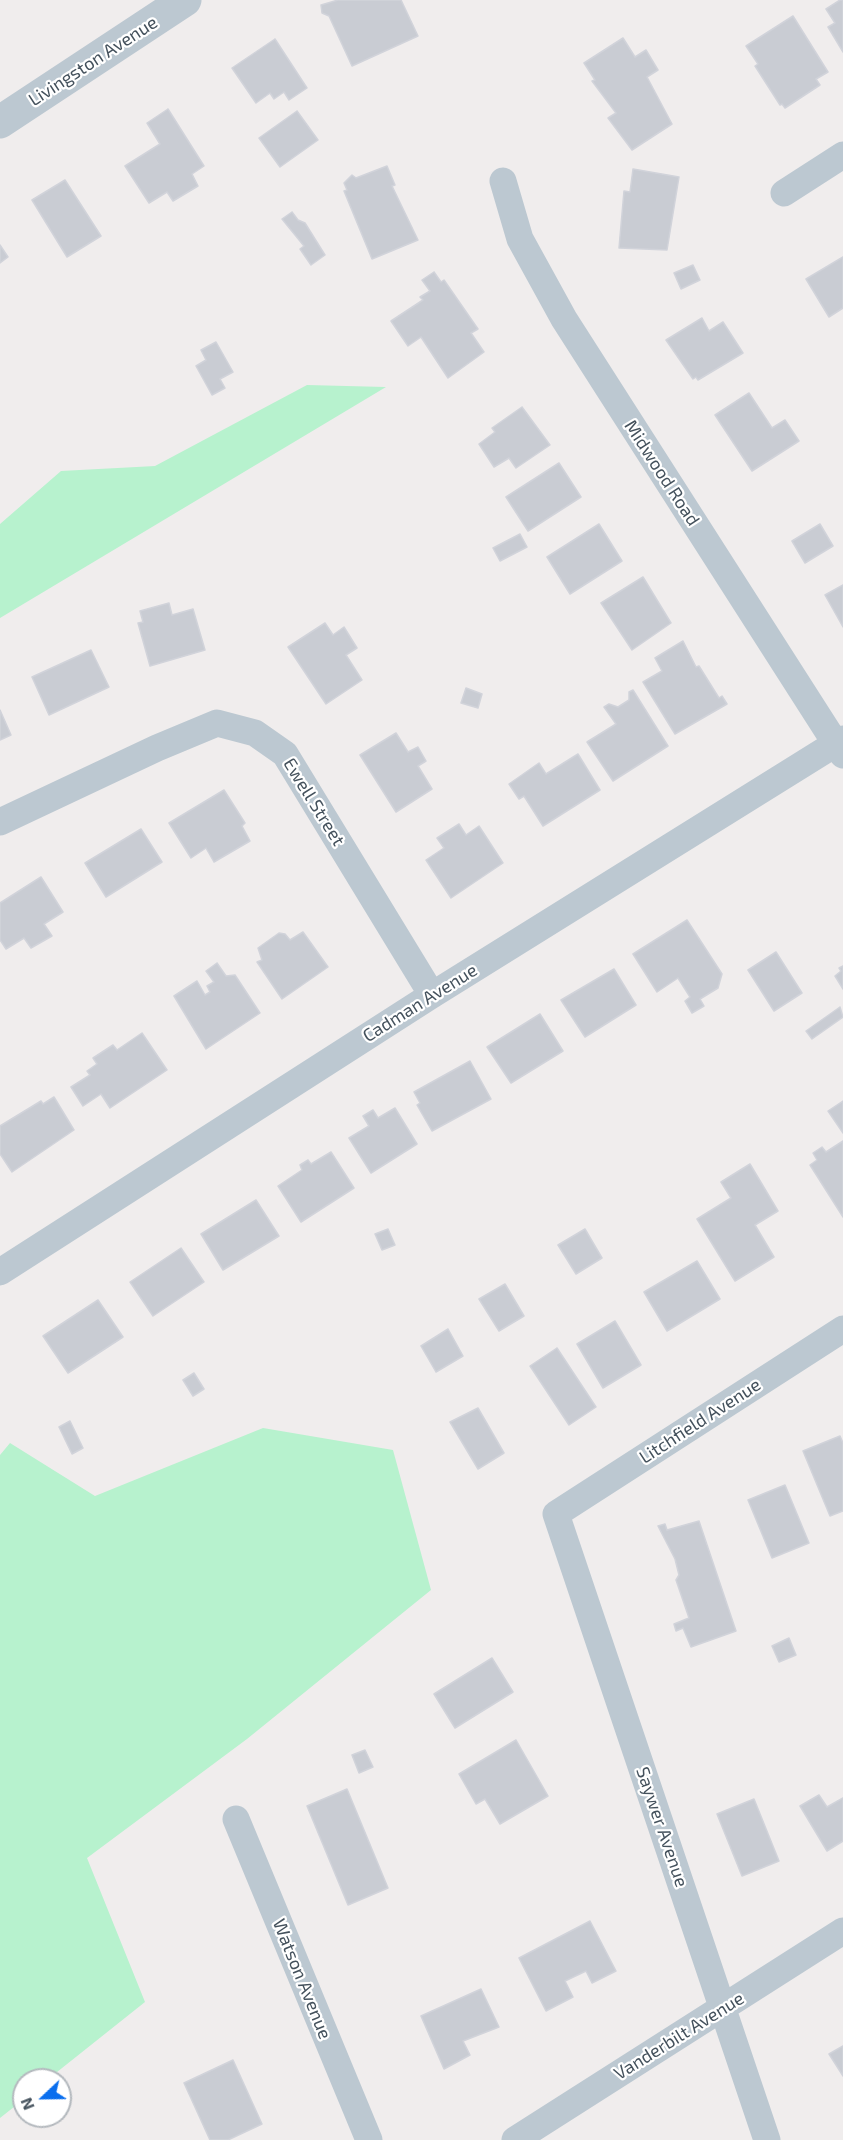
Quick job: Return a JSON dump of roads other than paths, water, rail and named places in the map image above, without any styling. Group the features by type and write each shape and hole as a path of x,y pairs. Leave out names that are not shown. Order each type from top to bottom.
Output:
{"street":[{"name":"Livingston Avenue","path":"0,122 185,0"},
{"path":"784,193 843,155"},
{"name":"Midwood Road","path":"503,181 520,239 564,319 841,746"},
{"name":"Ewell Street","path":"0,822 157,748 217,723 255,733 285,754 432,995"},
{"name":"Cadman Avenue","path":"0,1272 432,995 841,746"},
{"name":"Litchfield Avenue","path":"556,1514 843,1329"},
{"name":"Saywer Avenue","path":"556,1514 767,2140"},
{"name":"Watson Avenue","path":"236,1819 369,2140"},
{"name":"Vanderbilt Avenue","path":"515,2140 724,2009 843,1931"}]}
